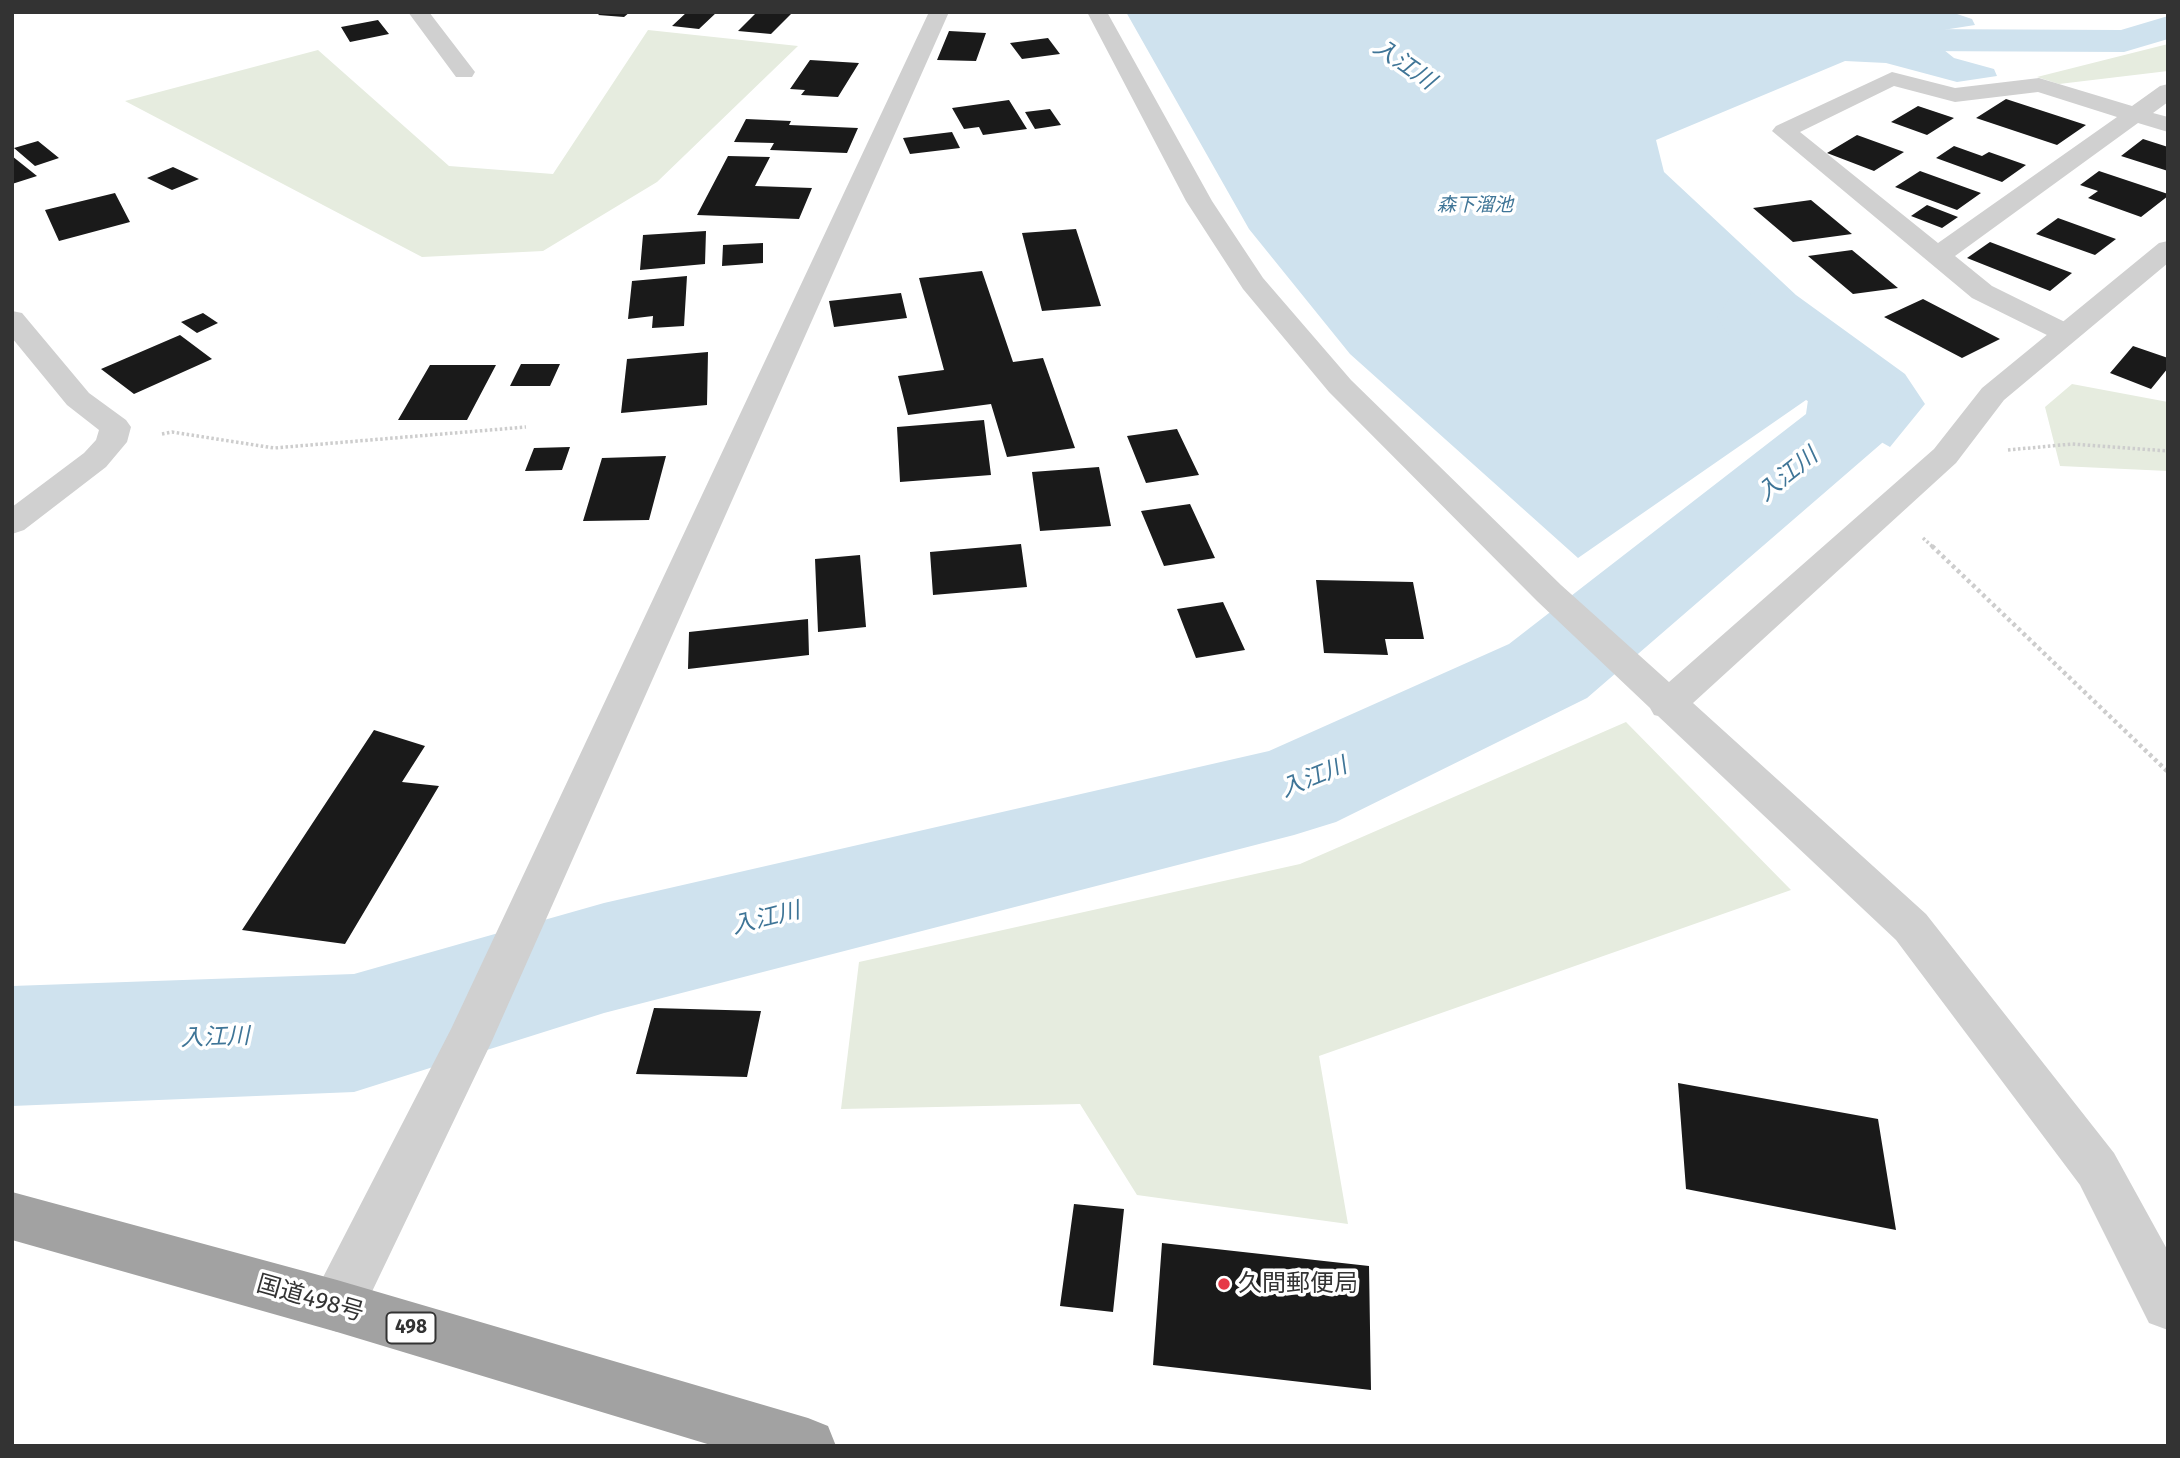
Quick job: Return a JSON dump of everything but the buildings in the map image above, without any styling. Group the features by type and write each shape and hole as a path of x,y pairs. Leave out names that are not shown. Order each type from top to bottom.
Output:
{"highway":[{"name":"国道498号","path":"12,1216 337,1306 808,1446"}],"street":[{"path":"418,12 464,72"},
{"path":"337,1306 468,1043 939,12"},
{"path":"1097,12 1199,201 1253,283 1340,386 1549,593 1911,927 2097,1169 2168,1304"},
{"path":"2065,333 1982,292 1784,131 1892,79 1955,94 2039,85 2168,125"},
{"path":"1938,256 2168,91"},
{"path":"1653,691 1889,506 1945,456 1993,394 2168,249"},
{"path":"12,319 78,399 115,427 111,442 95,460 12,523"}],"path":[{"path":"111,442 172,432 274,448 526,427"},
{"path":"1945,456 2072,444 2168,451"},
{"path":"1889,506 2168,772"}],"shaded area":[{"path":"648,30 798,46 657,182 543,251 422,257 125,101 318,50 449,166 553,174"},
{"path":"2168,44 2168,71 2059,84 2037,77"},
{"path":"2072,384 2168,402 2168,471 2060,466 2045,407"},
{"path":"1626,722 1791,890 1319,1056 1348,1224 1137,1195 1080,1104 841,1109 859,962 1300,864"}],"water":[{"name":"森下溜池","path":"1126,12 1951,12 1972,19 1975,25 1943,30 1934,42 1954,58 1994,69 1997,76 1957,82 1886,63 1845,61 1656,140 1664,172 1796,295 1905,374 1925,404 1890,447 1806,400 1578,558 1350,354 1249,229"}],"waterway":[{"name":"入江川","path":"1911,40 2124,41 2168,27"},
{"name":"入江川","path":"12,1046 354,1033 604,958 1294,790 1548,671 1850,424 1855,385 1759,317"}],"place":[{"name":"久間郵便局","path":"1224,1284"}]}
